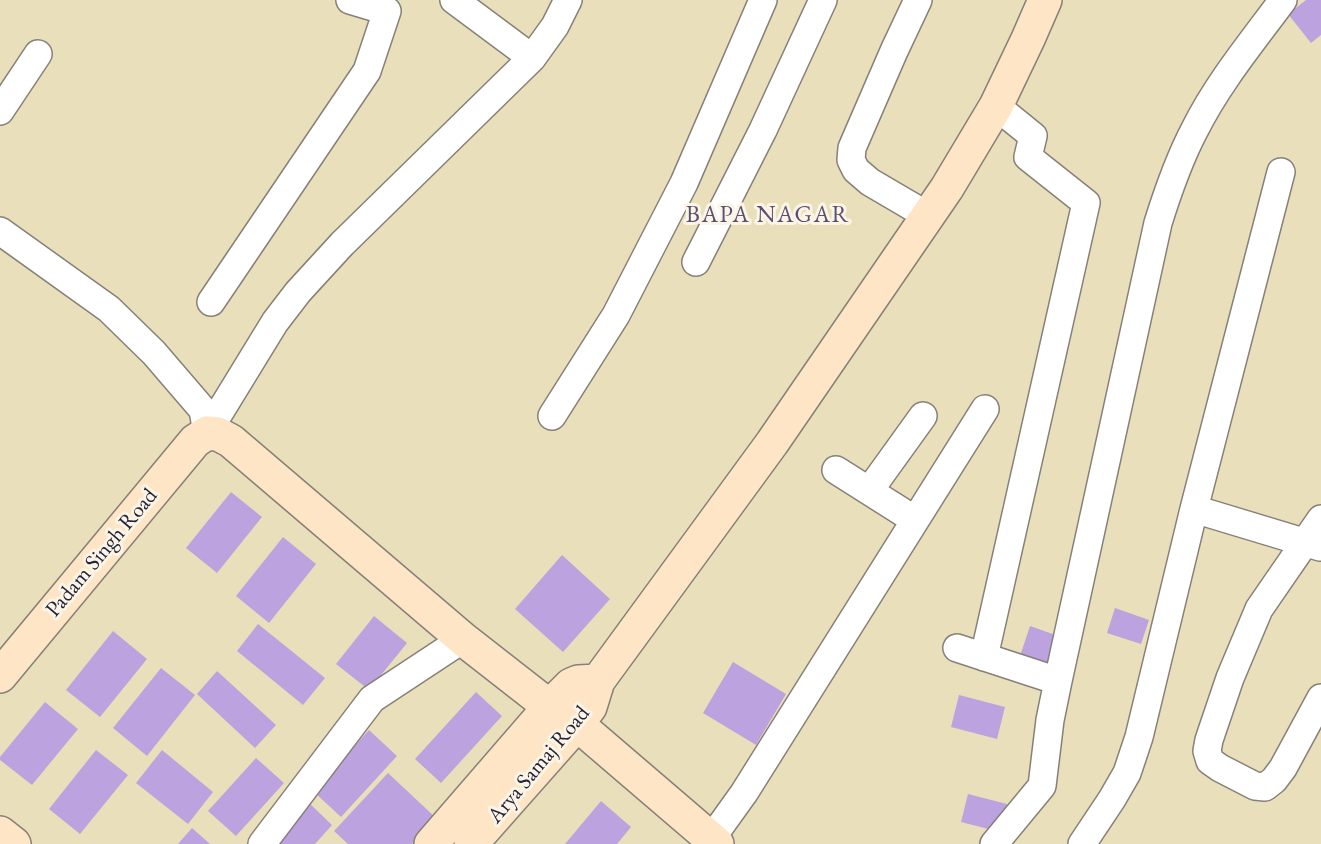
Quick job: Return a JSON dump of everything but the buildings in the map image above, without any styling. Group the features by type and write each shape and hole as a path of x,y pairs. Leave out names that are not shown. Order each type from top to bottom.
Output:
{"street":[{"path":"211,302 367,71 387,11 350,0"},
{"path":"454,0 532,58"},
{"path":"207,433 275,322 298,292 342,244 532,58 555,26 568,0"},
{"path":"552,416 616,315 684,183 763,0"},
{"path":"696,262 763,130 823,0"},
{"path":"918,0 852,148 850,159 856,170 870,182 928,216"},
{"name":"Arya Samaj Road","path":"471,844 578,724 590,707 598,681 772,443 928,216 968,155 996,106 1046,0"},
{"path":"994,844 1042,786 1050,720 1158,223 1171,182 1195,129 1225,80 1283,0"},
{"path":"0,111 38,54"},
{"path":"984,657 1086,203 1028,157 1033,136 996,106"},
{"path":"1082,844 1112,799 1131,763 1139,737 1194,509 1281,172"},
{"path":"0,231 109,309 154,353 203,410 207,433"},
{"path":"578,724 714,842 985,409"},
{"path":"869,491 923,416"},
{"path":"207,433 218,434 231,441 463,639 550,707"},
{"name":"Padam Singh Road","path":"0,676 195,441 207,433"},
{"path":"836,470 915,520"},
{"path":"1194,509 1313,545"},
{"path":"1321,519 1313,545 1259,609 1251,626 1209,740 1207,751 1210,761 1255,786 1265,788 1283,768 1321,698"},
{"path":"262,844 372,699 463,639"},
{"path":"957,648 1059,681"},
{"path":"431,844 571,685 578,682 598,681"},
{"path":"0,832 14,844"}],"district":[{"name":"BAPA NAGAR","path":"768,215"}]}
